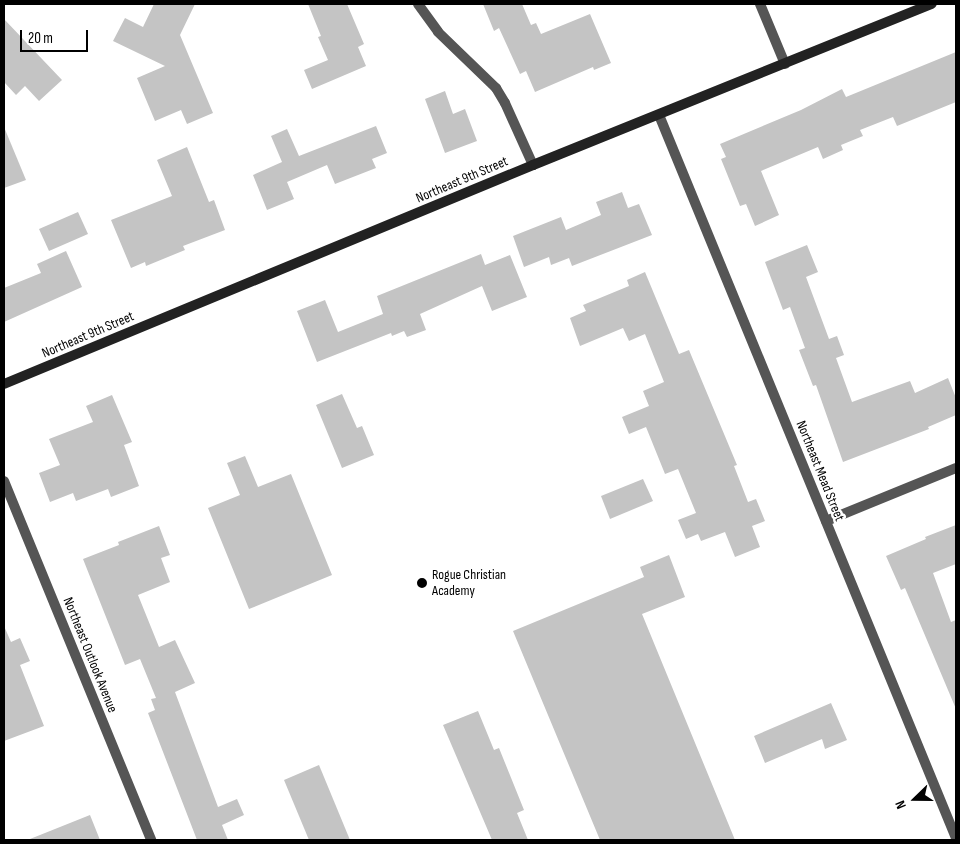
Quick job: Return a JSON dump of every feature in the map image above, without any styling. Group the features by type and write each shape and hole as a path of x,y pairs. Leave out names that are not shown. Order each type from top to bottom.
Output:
{"street":[{"path":"418,4 438,32 496,88 506,103 533,165"},
{"path":"760,4 785,64"},
{"name":"Northeast 9th Street","path":"4,384 533,165 932,4"},
{"name":"Northeast Mead Street","path":"659,115 956,838"},
{"path":"826,521 956,468"},
{"name":"Northeast Outlook Avenue","path":"4,481 151,840"}],"building":[{"path":"154,4 195,4 180,35 213,113 187,124 181,110 155,121 137,78 165,66 113,41 125,18 143,27"},
{"path":"308,4 347,4 364,44 358,47 366,66 312,89 304,70 328,60 318,37 321,36"},
{"path":"483,4 522,4 531,25 536,23 541,34 590,14 611,63 594,70 593,67 535,92 526,71 520,74 499,28 494,31"},
{"path":"4,19 62,80 39,101 25,86 16,95 4,82"},
{"path":"956,52 956,102 897,126 893,117 860,130 863,136 841,145 843,150 823,159 818,147 761,171 779,215 755,226 746,204 740,206 721,159 726,157 720,144 801,110 842,89 846,97"},
{"path":"445,91 453,114 465,109 477,141 445,153 425,99"},
{"path":"376,126 387,153 372,159 376,168 335,184 327,165 287,182 294,199 267,210 253,175 282,162 271,136 287,129 299,156"},
{"path":"4,127 26,180 4,188"},
{"path":"187,147 209,202 214,200 225,230 183,246 185,250 146,266 145,262 131,268 111,220 172,196 157,160"},
{"path":"622,192 628,208 639,204 652,235 572,266 569,258 551,265 549,257 524,267 513,236 561,217 566,230 601,215 596,202"},
{"path":"78,212 88,234 49,251 39,229"},
{"path":"807,245 818,272 806,277 829,339 837,336 844,355 836,358 852,402 910,381 915,393 948,378 956,398 956,415 928,427 929,429 843,462 816,385 813,386 799,350 805,348 790,307 783,310 765,262"},
{"path":"66,251 82,287 4,322 4,288 41,273 37,264"},
{"path":"481,254 485,265 510,255 527,297 492,311 482,286 420,314 426,330 407,337 404,331 392,336 391,333 317,362 297,311 325,300 338,332 383,314 377,296"},
{"path":"645,272 679,354 689,350 737,465 734,466 748,502 756,499 765,521 752,526 760,547 735,557 725,532 701,541 698,534 686,539 678,520 696,513 678,469 665,474 646,427 629,434 622,417 649,406 643,391 664,382 645,334 629,341 623,328 580,346 570,318 586,311 583,305 629,286 627,280"},
{"path":"342,394 357,428 362,426 374,455 342,468 316,405"},
{"path":"112,395 132,442 124,445 139,486 111,497 108,489 76,501 73,493 50,502 39,473 60,465 49,439 93,422 86,406"},
{"path":"245,456 258,487 291,474 332,575 249,609 208,508 240,495 227,463"},
{"path":"643,479 653,501 610,519 601,496"},
{"path":"956,525 956,564 933,573 951,622 956,620 956,709 905,588 901,590 886,556 926,539 925,537"},
{"path":"159,526 170,555 161,558 170,582 138,595 159,647 175,640 195,683 175,692 218,807 237,799 244,815 222,825 228,840 197,840 148,713 155,710 151,699 156,698 140,659 125,665 83,559 119,545 118,542"},
{"path":"669,555 685,597 642,614 735,840 600,840 513,631 644,577 640,567"},
{"path":"4,626 11,642 20,638 30,661 20,665 44,726 4,741"},
{"path":"831,703 847,740 825,749 822,739 765,763 754,736"},
{"path":"478,711 494,750 499,748 524,810 517,813 528,840 492,840 443,725"},
{"path":"319,765 350,840 309,840 284,780"},
{"path":"90,815 100,840 30,839"}],"place":[{"name":"Rogue Christian Academy","path":"422,583"}]}
